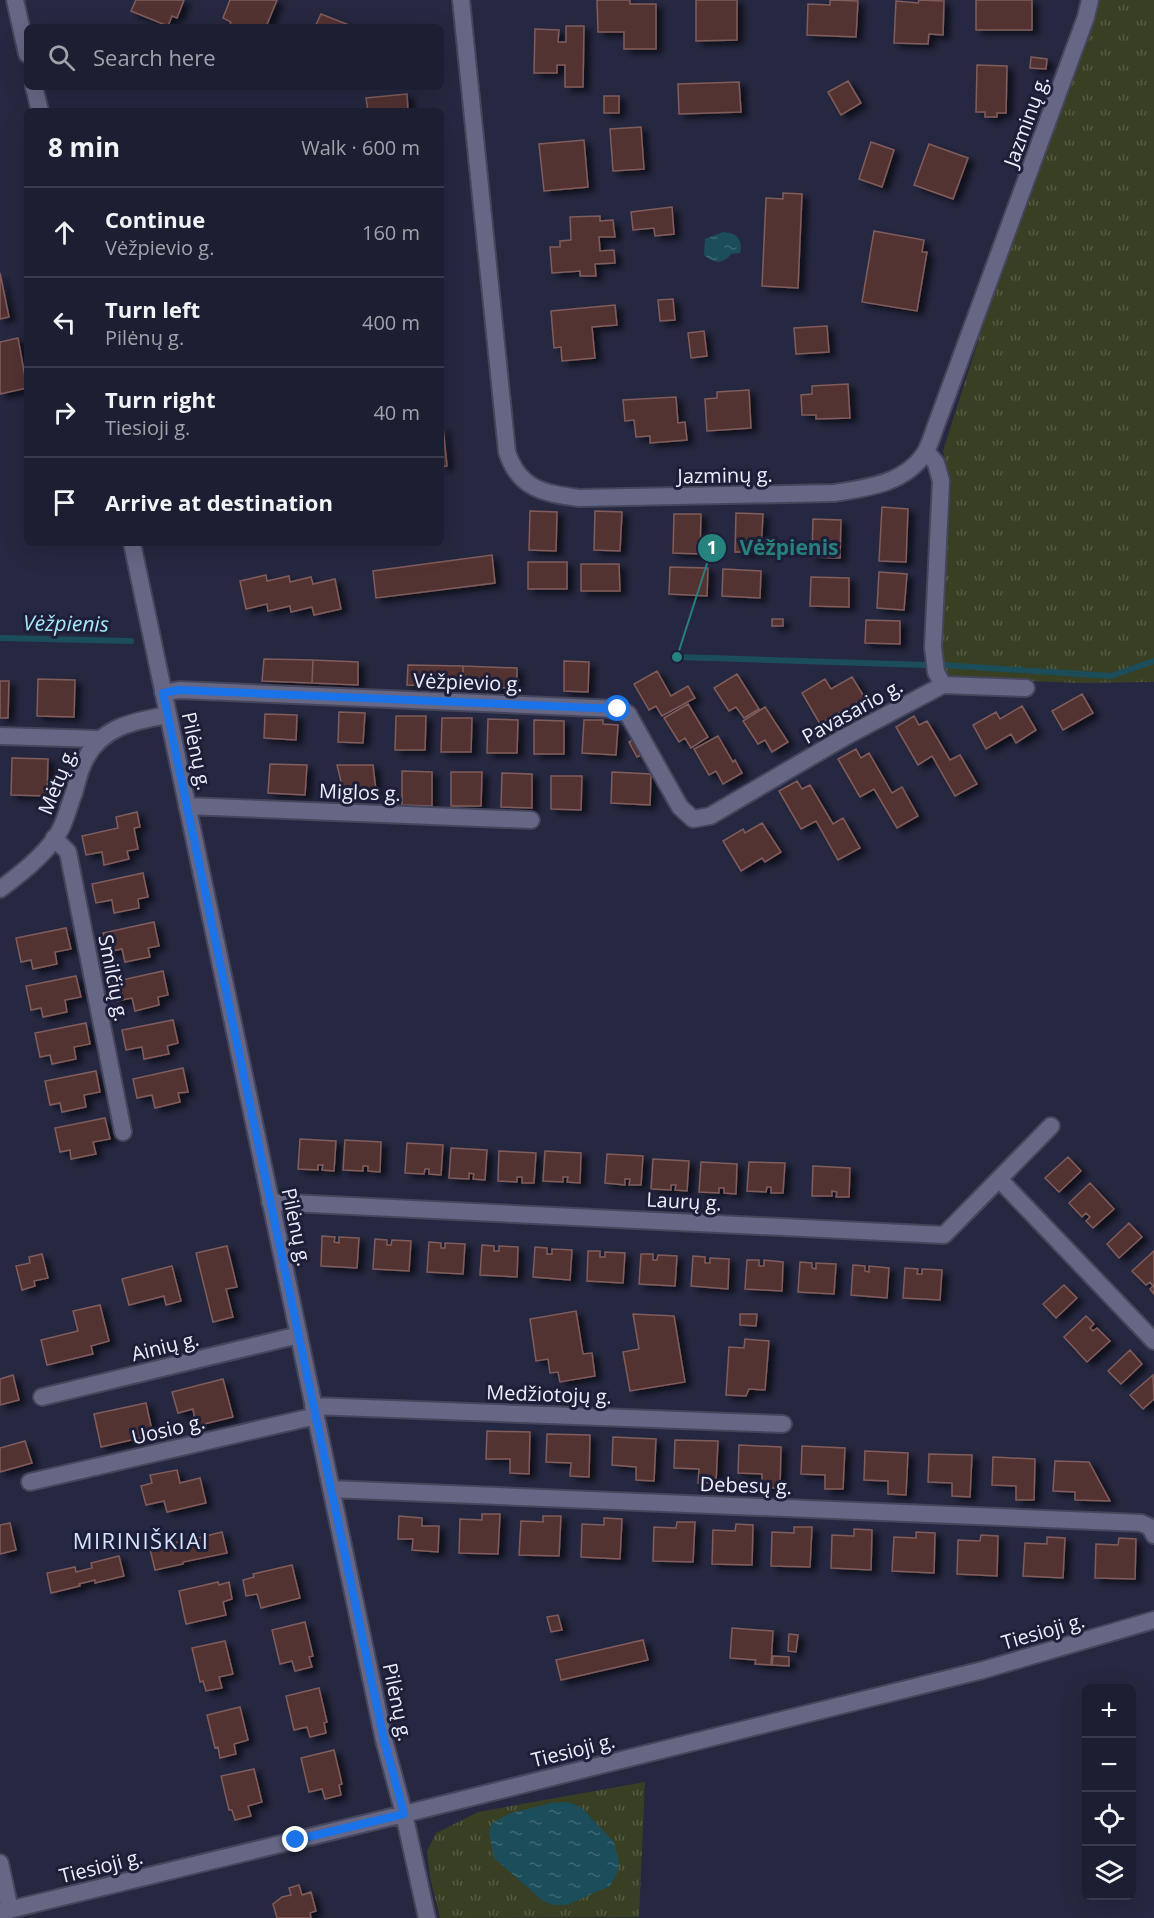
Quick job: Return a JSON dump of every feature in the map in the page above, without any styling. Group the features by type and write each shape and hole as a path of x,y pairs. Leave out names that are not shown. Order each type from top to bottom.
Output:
{"street":[{"path":"15,0 24,40"},
{"name":"Jazminų g.","path":"462,0 507,452 512,467 519,477 533,487 552,494 579,498 834,493 866,488 894,479 912,467 926,451 1046,129 1090,0"},
{"path":"35,90 39,108"},
{"path":"926,451 936,463 941,481 933,647 936,672 943,685"},
{"name":"Pilėnų g.","path":"133,546 384,1740 404,1814 427,1918"},
{"name":"Pavasario g.","path":"710,816 843,738 943,685 1026,688"},
{"name":"Vėžpievio g.","path":"163,693 179,690 618,709 627,714 680,807 693,819 710,816"},
{"name":"Mėtų g.","path":"0,889 41,854 59,832 85,759 99,739 115,728 131,722 168,715"},
{"path":"0,736 99,739"},
{"name":"Miglos g.","path":"188,806 531,820"},
{"name":"Smilčių g.","path":"54,838 68,852 123,1132"},
{"name":"Laurų g.","path":"270,1202 944,1235 1051,1126"},
{"path":"999,1179 1154,1341"},
{"name":"Ainių g.","path":"42,1397 298,1335"},
{"name":"Medžiotojų g.","path":"314,1411 783,1424"},
{"name":"Uosio g.","path":"30,1482 314,1411"},
{"name":"Debesų g.","path":"331,1489 1141,1523 1150,1527 1154,1535"},
{"name":"Tiesioji g.","path":"5,1911 983,1670 1154,1620"},
{"path":"0,1863 5,1911"}],"green space":[{"path":"1087,0 1154,0 1154,682 1080,683 946,678 941,654 951,484 943,451"},
{"path":"645,1782 639,1917 440,1918 430,1877 427,1851 436,1833 478,1812"}],"water":[{"path":"723,232 738,237 740,253 731,254 721,261 711,260 704,255 705,239"},
{"path":"568,1802 582,1808 614,1842 619,1861 617,1874 610,1886 567,1905 553,1905 543,1901 494,1858 489,1832 492,1823 511,1813 551,1803"}],"building":[{"path":"136,0 184,0 177,18 172,16 169,24 163,24 131,11"},
{"path":"230,0 277,0 267,24 230,24 231,22 223,18"},
{"path":"597,0 630,0 630,4 656,4 656,49 624,49 624,32 598,32"},
{"path":"696,0 737,0 737,40 696,41"},
{"path":"830,0 858,1 856,37 807,35 808,4 830,5"},
{"path":"919,0 944,1 943,35 929,34 928,44 894,43 896,1 918,3"},
{"path":"976,0 1032,0 1032,30 976,30"},
{"path":"321,14 346,24 316,24"},
{"path":"566,26 584,26 583,87 565,87 565,65 557,65 557,73 534,73 535,29 559,30 558,42 566,42"},
{"path":"1031,57 1047,59 1046,69 1030,68"},
{"path":"977,65 1007,66 1006,113 997,113 997,117 985,117 985,112 976,112"},
{"path":"848,81 861,103 841,115 828,92"},
{"path":"739,82 741,112 679,114 678,84"},
{"path":"407,94 408,108 368,108 366,98"},
{"path":"604,96 619,96 619,113 604,113"},
{"path":"641,127 644,169 613,171 610,129"},
{"path":"584,140 588,187 544,191 539,144"},
{"path":"871,142 894,150 882,187 859,179"},
{"path":"929,144 968,158 953,199 914,185"},
{"path":"783,193 802,194 798,288 762,286 766,198 783,199"},
{"path":"672,207 674,234 655,236 654,228 633,230 631,212"},
{"path":"600,216 600,221 613,220 615,237 599,237 600,251 614,250 615,263 595,264 596,276 580,276 580,271 552,273 550,247 560,247 560,241 571,240 570,217"},
{"path":"874,231 924,240 922,252 927,252 917,311 862,302"},
{"path":"0,273 9,317 0,319"},
{"path":"673,299 675,320 660,321 658,300"},
{"path":"615,305 617,325 592,327 595,358 562,361 561,347 554,348 551,311"},
{"path":"827,326 829,352 796,354 794,328"},
{"path":"704,331 707,356 691,358 688,333"},
{"path":"18,338 24,371 24,389 0,394 0,342"},
{"path":"848,384 850,418 816,419 816,415 802,415 801,395 812,394 812,386"},
{"path":"749,390 751,428 707,431 705,399 717,398 717,392"},
{"path":"676,397 678,423 685,422 687,440 650,443 650,436 636,437 634,420 625,421 623,400"},
{"path":"444,437 447,466 444,466"},
{"path":"882,507 908,509 906,562 879,561"},
{"path":"530,511 557,512 556,551 529,550"},
{"path":"595,511 622,512 620,551 594,550"},
{"path":"736,513 763,514 761,552 735,552"},
{"path":"674,514 701,514 700,554 673,553"},
{"path":"813,519 841,520 840,558 812,557"},
{"path":"492,555 495,583 376,598 373,571"},
{"path":"528,562 567,562 567,589 528,589"},
{"path":"581,564 619,564 620,591 581,591"},
{"path":"670,567 708,568 707,596 669,594"},
{"path":"723,569 761,571 760,598 722,596"},
{"path":"879,572 907,574 904,610 877,608"},
{"path":"266,575 267,581 289,576 290,582 311,577 313,584 335,579 341,609 314,615 312,607 291,612 290,606 268,611 267,604 246,609 240,581"},
{"path":"811,577 849,578 849,607 810,606"},
{"path":"772,619 783,619 783,626 772,626"},
{"path":"866,620 900,621 900,644 865,643"},
{"path":"264,659 313,660 312,683 262,681"},
{"path":"313,660 358,662 358,685 312,683"},
{"path":"564,661 589,662 588,692 564,691"},
{"path":"408,665 463,666 463,687 407,685"},
{"path":"463,666 517,668 517,688 463,687"},
{"path":"657,671 671,696 688,686 695,698 662,716 656,706 649,710 634,684"},
{"path":"737,674 759,709 744,718 736,707 729,711 714,688"},
{"path":"852,677 865,698 820,724 802,693 825,679 831,689"},
{"path":"38,679 75,680 74,717 37,716"},
{"path":"0,681 9,681 8,718 0,718"},
{"path":"1082,694 1093,713 1063,730 1052,711"},
{"path":"688,704 708,737 691,748 685,738 679,742 664,718"},
{"path":"1022,706 1036,730 1016,743 1011,734 986,749 973,725 996,712 1000,719"},
{"path":"765,707 788,742 772,752 765,740 758,744 743,721"},
{"path":"339,712 365,713 363,743 338,742"},
{"path":"265,714 297,715 296,740 264,738"},
{"path":"396,716 426,716 425,750 395,750"},
{"path":"914,716 919,725 927,721 950,760 960,755 977,784 955,796 932,756 918,765 896,727"},
{"path":"442,718 472,718 471,752 441,752"},
{"path":"488,719 518,720 517,753 487,753"},
{"path":"534,720 564,721 564,754 534,754"},
{"path":"584,720 603,720 603,724 618,725 616,755 582,753"},
{"path":"718,736 742,773 723,784 716,771 709,775 694,749"},
{"path":"636,738 645,753 637,757 629,742"},
{"path":"856,749 861,758 869,753 892,793 902,787 918,816 897,828 874,789 860,797 838,759"},
{"path":"12,758 48,759 47,796 11,795"},
{"path":"270,764 307,765 305,795 268,793"},
{"path":"337,765 373,765 376,791 343,790"},
{"path":"402,771 432,772 432,806 402,805"},
{"path":"451,772 482,772 481,806 451,806"},
{"path":"612,772 651,774 650,805 611,803"},
{"path":"502,773 532,774 532,808 501,807"},
{"path":"551,776 582,776 581,810 551,809"},
{"path":"797,781 802,789 810,785 833,824 843,818 860,848 838,860 816,821 801,829 779,791"},
{"path":"137,812 140,827 134,828 138,849 127,851 129,859 104,865 102,852 86,855 82,836 118,828 116,817"},
{"path":"762,823 781,852 765,862 762,858 741,871 723,841 743,829 745,833"},
{"path":"143,873 148,897 138,899 139,908 114,913 112,900 96,903 92,884"},
{"path":"154,922 159,946 148,948 150,957 125,962 122,949 107,952 103,933"},
{"path":"66,928 71,949 55,952 57,964 33,969 31,960 21,962 16,938"},
{"path":"163,971 168,995 158,997 159,1005 135,1011 132,998 116,1001 113,982"},
{"path":"76,976 81,997 65,1000 67,1012 43,1017 41,1008 31,1010 26,986"},
{"path":"173,1020 178,1043 167,1046 169,1054 144,1059 142,1047 126,1050 122,1030"},
{"path":"86,1023 90,1044 74,1047 76,1059 52,1064 50,1055 40,1057 35,1033"},
{"path":"183,1068 188,1092 178,1093 180,1102 155,1108 152,1095 137,1098 133,1079"},
{"path":"96,1071 100,1092 84,1095 86,1107 62,1112 60,1103 50,1105 45,1081"},
{"path":"105,1118 110,1139 93,1142 96,1154 71,1159 70,1150 60,1152 55,1128"},
{"path":"300,1139 336,1141 334,1171 322,1170 323,1165 318,1165 318,1170 298,1169"},
{"path":"345,1140 381,1142 380,1172 368,1171 368,1166 363,1166 363,1171 343,1170"},
{"path":"407,1143 443,1145 441,1175 429,1174 429,1169 425,1169 424,1174 405,1173"},
{"path":"451,1148 487,1150 485,1180 473,1179 474,1174 469,1173 469,1179 449,1178"},
{"path":"499,1151 536,1153 534,1183 522,1183 522,1177 517,1177 517,1182 498,1181"},
{"path":"545,1151 581,1153 580,1183 567,1182 568,1177 563,1177 563,1182 543,1181"},
{"path":"607,1154 643,1156 641,1185 629,1185 630,1179 625,1179 625,1185 605,1183"},
{"path":"1068,1157 1081,1171 1059,1192 1045,1178"},
{"path":"653,1159 689,1161 687,1191 675,1190 676,1185 671,1185 671,1190 651,1189"},
{"path":"701,1162 737,1164 736,1194 724,1193 724,1188 719,1188 719,1193 699,1192"},
{"path":"749,1162 785,1163 783,1193 771,1193 771,1187 767,1187 766,1192 747,1191"},
{"path":"813,1166 850,1168 849,1197 836,1197 837,1192 832,1191 832,1196 812,1196"},
{"path":"1090,1183 1114,1209 1093,1228 1086,1221 1090,1217 1086,1213 1082,1217 1069,1203"},
{"path":"1129,1223 1142,1237 1119,1258 1107,1244"},
{"path":"322,1236 335,1237 334,1242 339,1243 339,1237 359,1238 357,1268 321,1266"},
{"path":"375,1239 387,1240 387,1245 391,1245 392,1240 411,1241 409,1271 373,1269"},
{"path":"429,1242 441,1243 441,1248 445,1248 445,1243 465,1244 463,1274 427,1272"},
{"path":"482,1245 494,1246 494,1251 499,1251 499,1246 518,1247 517,1277 480,1275"},
{"path":"227,1246 237,1287 226,1289 233,1317 213,1322 196,1253"},
{"path":"535,1247 547,1248 547,1254 552,1254 552,1249 572,1250 570,1280 533,1277"},
{"path":"588,1251 600,1251 600,1257 605,1257 605,1252 625,1253 623,1283 587,1281"},
{"path":"1154,1251 1154,1294 1150,1289 1153,1286 1150,1282 1146,1285 1132,1271"},
{"path":"42,1254 48,1278 34,1281 35,1286 22,1290 16,1266 30,1263 29,1257"},
{"path":"641,1254 653,1254 653,1260 657,1260 658,1255 677,1256 675,1286 639,1284"},
{"path":"693,1256 705,1257 705,1263 710,1263 710,1258 729,1259 728,1289 691,1286"},
{"path":"747,1260 759,1260 759,1266 764,1266 764,1260 783,1262 782,1291 745,1289"},
{"path":"800,1262 812,1263 812,1268 816,1269 816,1263 836,1264 834,1294 798,1292"},
{"path":"853,1265 865,1266 865,1271 869,1272 869,1266 889,1268 887,1298 851,1295"},
{"path":"172,1266 181,1301 166,1305 164,1296 129,1305 122,1279"},
{"path":"905,1268 918,1269 917,1274 922,1274 922,1269 942,1270 940,1300 903,1298"},
{"path":"1064,1285 1077,1298 1056,1318 1043,1304"},
{"path":"100,1305 109,1341 91,1346 93,1354 47,1365 41,1340 78,1331 73,1311"},
{"path":"576,1311 583,1354 592,1353 595,1376 560,1382 558,1372 550,1373 548,1359 536,1361 530,1319"},
{"path":"633,1314 674,1316 685,1382 630,1391 623,1352 639,1349"},
{"path":"740,1314 757,1314 756,1326 740,1325"},
{"path":"1086,1316 1094,1324 1090,1328 1093,1331 1097,1328 1110,1341 1087,1362 1064,1337"},
{"path":"745,1339 769,1341 765,1390 749,1389 746,1396 726,1395 729,1347 744,1348"},
{"path":"1130,1350 1142,1364 1121,1384 1108,1371"},
{"path":"13,1375 19,1400 0,1405 0,1379"},
{"path":"1153,1375 1154,1399 1143,1409 1130,1395"},
{"path":"223,1379 233,1417 196,1426 193,1409 178,1413 172,1392"},
{"path":"146,1403 153,1435 101,1447 94,1414"},
{"path":"487,1431 530,1432 529,1474 510,1473 510,1459 486,1459"},
{"path":"547,1434 590,1435 589,1477 570,1476 571,1463 546,1462"},
{"path":"613,1437 656,1439 654,1481 636,1480 636,1467 612,1465"},
{"path":"675,1440 718,1441 716,1483 698,1483 699,1469 674,1468"},
{"path":"25,1441 32,1463 0,1472 0,1448"},
{"path":"739,1445 781,1447 780,1488 762,1488 762,1474 738,1473"},
{"path":"802,1446 845,1448 843,1489 825,1489 825,1475 801,1474"},
{"path":"865,1451 908,1453 906,1495 888,1494 888,1481 864,1480"},
{"path":"929,1454 972,1455 970,1497 952,1496 952,1483 928,1482"},
{"path":"993,1457 1035,1459 1034,1500 1016,1500 1016,1486 992,1485"},
{"path":"1055,1461 1089,1462 1110,1501 1075,1500 1075,1492 1053,1491"},
{"path":"177,1470 180,1483 200,1478 206,1503 167,1512 164,1501 146,1505 141,1486 152,1483 150,1475"},
{"path":"482,1514 500,1514 498,1554 459,1553 460,1519 482,1520"},
{"path":"399,1516 422,1518 422,1526 439,1526 438,1552 412,1550 413,1539 398,1539"},
{"path":"543,1516 561,1516 559,1556 519,1555 521,1521 543,1522"},
{"path":"604,1518 622,1519 620,1559 581,1557 582,1524 604,1525"},
{"path":"677,1522 695,1522 693,1562 653,1561 654,1527 676,1528"},
{"path":"10,1523 16,1550 0,1554 0,1525"},
{"path":"736,1524 753,1525 752,1565 712,1564 713,1530 735,1531"},
{"path":"794,1527 812,1527 810,1567 771,1566 772,1532 794,1533"},
{"path":"854,1529 872,1530 871,1570 831,1568 832,1535 854,1536"},
{"path":"222,1532 227,1553 155,1570 150,1549 178,1542 180,1549 196,1545 194,1539"},
{"path":"916,1532 935,1533 934,1573 892,1571 894,1537 916,1538"},
{"path":"981,1535 998,1536 997,1576 957,1574 958,1540 980,1541"},
{"path":"1047,1537 1065,1538 1063,1578 1023,1576 1025,1543 1047,1544"},
{"path":"1119,1538 1136,1539 1135,1579 1095,1578 1096,1544 1118,1545"},
{"path":"119,1556 124,1576 95,1583 95,1580 51,1593 47,1573 75,1567 76,1572 92,1568 91,1563"},
{"path":"292,1565 300,1598 261,1608 257,1594 246,1596 243,1580 254,1577 253,1574"},
{"path":"218,1582 219,1585 229,1582 232,1599 223,1602 226,1615 186,1624 179,1591"},
{"path":"558,1615 562,1630 551,1632 547,1617"},
{"path":"305,1622 313,1656 309,1657 312,1667 295,1671 292,1661 280,1664 272,1630"},
{"path":"732,1628 773,1631 771,1665 755,1664 756,1660 730,1658"},
{"path":"789,1634 798,1635 796,1652 788,1651"},
{"path":"643,1640 648,1660 561,1680 556,1660"},
{"path":"225,1641 233,1674 219,1677 222,1688 206,1691 203,1681 200,1682 192,1648"},
{"path":"773,1656 789,1657 789,1666 772,1665"},
{"path":"319,1688 327,1722 324,1723 326,1733 310,1737 307,1727 294,1730 286,1696"},
{"path":"240,1707 248,1740 234,1744 236,1754 220,1758 218,1747 215,1748 207,1715"},
{"path":"334,1750 342,1784 339,1785 341,1795 325,1799 322,1789 309,1792 301,1758"},
{"path":"254,1769 262,1802 248,1806 251,1816 235,1820 232,1810 229,1810 221,1776"},
{"path":"299,1885 302,1895 311,1892 316,1911 310,1913 311,1918 277,1918 273,1904 282,1897 291,1895 289,1888"}],"waterway":[{"name":"Vėžpienis","path":"0,638 131,641"},
{"name":"Vėžpienis","path":"677,657 926,665"},
{"name":"Vėžpienis","path":"943,665 1111,676 1154,661"}],"place":[{"name":"Vėžpienis","path":"677,657"}],"district":[{"name":"MIRINIŠKIAI","path":"141,1540"}],"route":[{"path":"296,1840 404,1814 384,1740 163,693 179,690 618,709"}]}
